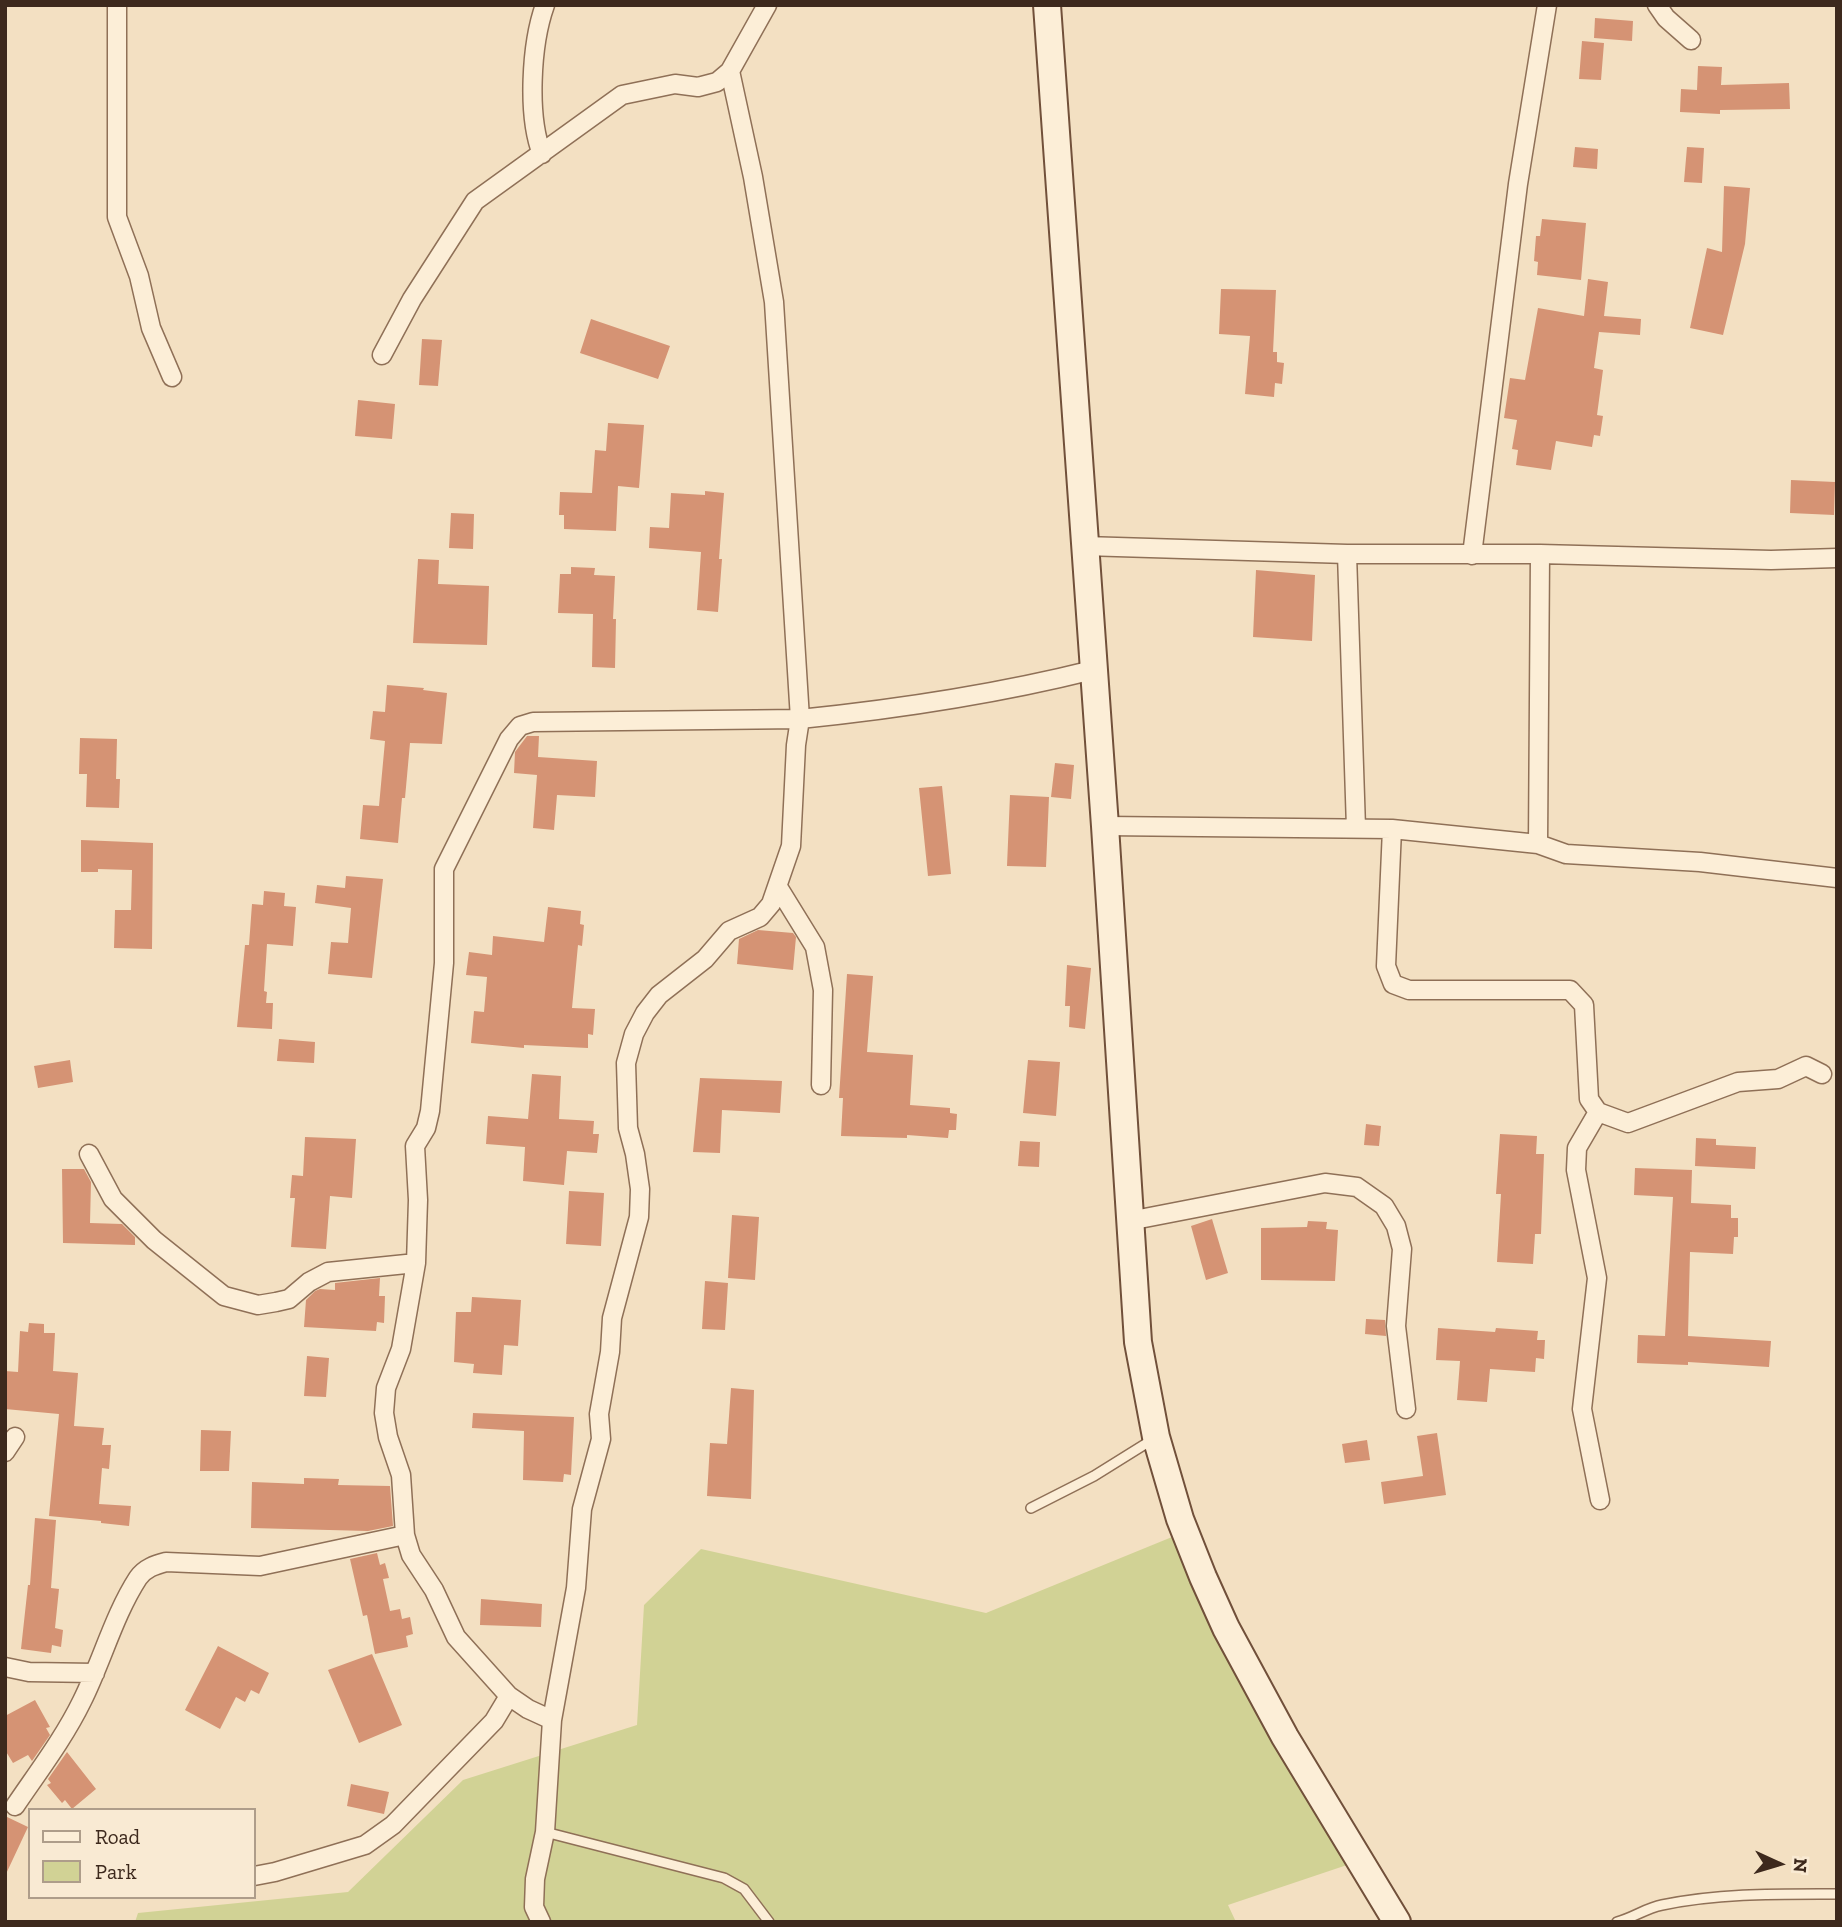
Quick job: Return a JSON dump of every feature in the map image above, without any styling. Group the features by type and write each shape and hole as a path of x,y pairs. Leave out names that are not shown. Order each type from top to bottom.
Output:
{"main road":[{"path":"1047,5 1105,826 1138,1342 1156,1437 1180,1519 1203,1577 1226,1628 1285,1737 1397,1922"}],"street":[{"path":"117,5 117,217 139,276 152,328 172,377"},
{"path":"542,154 534,122 534,74 537,28 545,5"},
{"path":"382,355 412,299 475,201 622,94 675,84 698,87 717,82 730,71 767,5"},
{"path":"1472,555 1518,184 1547,5"},
{"path":"1657,5 1666,18 1691,40"},
{"path":"541,1922 534,1908 535,1879 545,1832 552,1720 576,1588 582,1509 601,1439 599,1414 610,1352 612,1318 640,1210 635,1154 628,1128 626,1063 645,1013 659,995 705,959 729,931 760,917 771,904 791,846 796,745 800,719 774,302 753,177 730,71"},
{"path":"1084,546 1346,554 1540,554 1771,560 1837,558"},
{"path":"1346,554 1356,828"},
{"path":"1538,845 1540,554"},
{"path":"552,1720 509,1696 456,1637 434,1590 411,1555 405,1535 401,1475 388,1437 384,1413 386,1388 401,1349 416,1263 418,1200 415,1146 426,1128 430,1111 444,963 444,869 509,739 520,726 533,722 800,719 915,705 1050,681 1093,670"},
{"path":"1105,826 1391,829 1538,845 1566,854 1700,862 1837,878"},
{"path":"1391,829 1387,966 1393,984 1409,990 1570,990 1584,1005 1589,1100 1598,1112 1628,1123 1738,1082 1778,1079 1806,1066 1822,1074"},
{"path":"778,887 814,947 823,990 821,1085"},
{"path":"1598,1112 1577,1148 1576,1170 1597,1278 1582,1409 1600,1500"},
{"path":"89,1154 113,1199 154,1240 224,1296 258,1305 267,1304 289,1299 309,1282 328,1272 416,1263"},
{"path":"1129,1221 1325,1183 1357,1187 1384,1206 1396,1226 1402,1249 1396,1326 1406,1409"},
{"path":"17,1806 82,1702 140,1575 153,1566 166,1562 260,1566 405,1535"},
{"path":"5,1667 29,1672 95,1673"},
{"path":"256,1876 365,1845 393,1825 494,1721 509,1696"}],"lane":[{"path":"1031,1508 1094,1476 1156,1437"},
{"path":"545,1832 724,1878 744,1889 769,1922"},
{"path":"1616,1922 1631,1919 1660,1905 1713,1897 1837,1894"}],"green space":[{"path":"1172,1537 1255,1703 1347,1865 1228,1905 1236,1922 135,1922 138,1913 348,1892 463,1780 637,1725 644,1605 701,1549 986,1613"}],"building":[{"path":"1595,18 1633,21 1632,41 1594,38"},
{"path":"1582,41 1604,43 1601,80 1579,79"},
{"path":"1698,66 1722,67 1721,85 1789,83 1790,109 1720,110 1720,114 1680,112 1681,89 1697,90"},
{"path":"1575,147 1598,149 1597,169 1573,167"},
{"path":"1687,147 1704,148 1702,183 1684,182"},
{"path":"1724,186 1750,188 1745,244 1723,335 1690,328 1707,248 1722,252"},
{"path":"1542,219 1586,223 1581,280 1537,275 1538,262 1534,261 1536,236 1540,236"},
{"path":"1588,279 1608,282 1604,316 1641,319 1640,335 1599,332 1594,368 1603,370 1597,415 1603,416 1600,436 1594,435 1592,447 1556,441 1551,470 1516,465 1518,450 1512,449 1517,420 1504,418 1510,378 1525,380 1538,308 1584,316"},
{"path":"1221,289 1276,290 1273,352 1277,352 1277,362 1284,363 1282,384 1275,383 1274,397 1245,394 1250,336 1219,334"},
{"path":"591,319 670,346 658,379 580,353"},
{"path":"422,339 442,340 438,386 419,385"},
{"path":"358,400 395,404 392,439 355,436"},
{"path":"608,423 644,425 639,488 618,486 616,531 564,529 564,515 559,515 560,492 592,493 595,450 606,451"},
{"path":"1791,480 1835,482 1834,515 1790,513"},
{"path":"705,491 724,493 718,612 697,610 701,552 649,548 650,527 669,528 671,493 705,495"},
{"path":"451,513 474,514 473,549 449,548"},
{"path":"418,559 439,560 438,584 489,586 487,645 413,643"},
{"path":"571,567 595,568 594,575 615,576 615,668 592,667 593,614 558,613 560,574 571,574"},
{"path":"1256,570 1315,575 1312,641 1253,637"},
{"path":"387,685 447,693 442,744 410,743 398,843 360,839 363,805 379,806 385,741 370,739 373,711 385,712"},
{"path":"527,736 539,736 538,757 597,761 595,797 557,795 554,830 533,828 537,775 514,773 515,752"},
{"path":"80,738 117,739 116,779 120,779 119,808 86,807 87,774 79,774"},
{"path":"1055,763 1074,765 1071,799 1051,797"},
{"path":"942,786 951,874 928,876 919,788"},
{"path":"1010,795 1049,797 1046,867 1007,866"},
{"path":"81,840 153,843 152,949 114,948 115,910 131,910 132,870 98,869 98,872 81,872"},
{"path":"346,876 383,879 372,978 328,974 331,942 348,943 351,908 315,903 317,885 345,888"},
{"path":"264,891 285,893 284,906 296,907 293,946 267,944 264,991 267,992 266,1003 273,1003 272,1029 237,1027 252,904 263,905"},
{"path":"548,907 581,911 580,924 584,925 582,946 578,945 572,1008 595,1009 593,1035 588,1034 588,1048 524,1045 524,1048 471,1043 474,1011 484,1012 487,977 466,975 469,952 492,955 493,936 544,942"},
{"path":"758,930 793,933 796,937 793,970 737,964 739,939"},
{"path":"1067,965 1091,968 1085,1029 1069,1027 1070,1006 1065,1006"},
{"path":"847,974 873,976 867,1052 913,1055 910,1105 950,1108 950,1113 957,1114 956,1130 949,1130 948,1138 907,1135 907,1138 841,1136 843,1098 839,1098"},
{"path":"279,1039 315,1042 314,1063 277,1061"},
{"path":"70,1060 73,1082 38,1088 34,1066"},
{"path":"1028,1060 1060,1062 1056,1116 1023,1113"},
{"path":"532,1074 561,1076 559,1119 594,1121 593,1134 599,1134 597,1153 567,1151 564,1185 523,1181 525,1147 486,1144 488,1116 528,1119"},
{"path":"700,1078 782,1081 780,1113 722,1110 720,1153 693,1152"},
{"path":"1366,1124 1381,1126 1379,1146 1364,1145"},
{"path":"1500,1134 1537,1136 1536,1154 1544,1154 1541,1234 1535,1234 1533,1264 1497,1262 1501,1194 1496,1194"},
{"path":"305,1137 356,1139 352,1198 330,1196 326,1249 291,1247 295,1198 290,1198 292,1175 303,1176"},
{"path":"1696,1138 1716,1139 1716,1145 1756,1147 1755,1169 1695,1166"},
{"path":"1020,1141 1040,1142 1039,1167 1018,1166"},
{"path":"1635,1168 1692,1170 1691,1203 1731,1205 1731,1218 1738,1218 1738,1237 1734,1237 1733,1254 1690,1252 1688,1336 1771,1341 1769,1367 1688,1362 1688,1365 1637,1363 1638,1335 1665,1336 1673,1197 1634,1195"},
{"path":"62,1169 84,1169 91,1182 90,1223 122,1224 135,1237 135,1245 63,1243"},
{"path":"569,1191 604,1193 601,1246 566,1244"},
{"path":"732,1215 759,1217 755,1280 728,1278"},
{"path":"1212,1219 1228,1273 1206,1280 1191,1226"},
{"path":"1308,1221 1327,1222 1326,1229 1338,1230 1335,1281 1261,1280 1261,1228 1307,1227"},
{"path":"380,1278 379,1296 385,1296 384,1323 377,1322 376,1331 304,1327 306,1300 315,1291 335,1290 335,1283"},
{"path":"705,1281 728,1283 725,1330 702,1329"},
{"path":"472,1297 521,1300 518,1346 504,1345 502,1375 473,1373 474,1364 454,1362 456,1312 471,1312"},
{"path":"1366,1319 1385,1320 1386,1336 1365,1334"},
{"path":"29,1323 44,1324 44,1333 55,1333 53,1371 78,1373 74,1426 104,1428 102,1445 111,1445 109,1469 102,1468 99,1504 131,1506 129,1526 49,1516 59,1414 5,1409 5,1371 18,1372 20,1331 28,1332"},
{"path":"1438,1328 1495,1332 1496,1328 1538,1331 1537,1340 1545,1340 1544,1359 1536,1358 1535,1372 1490,1369 1487,1402 1457,1400 1460,1361 1436,1360"},
{"path":"307,1356 329,1358 326,1397 304,1396"},
{"path":"731,1388 754,1390 751,1499 707,1496 710,1443 727,1444"},
{"path":"473,1413 574,1417 571,1475 564,1474 563,1482 523,1480 524,1431 472,1428"},
{"path":"201,1430 231,1431 229,1471 200,1471"},
{"path":"1437,1433 1446,1495 1384,1504 1381,1482 1423,1476 1417,1436"},
{"path":"1367,1440 1370,1460 1345,1463 1342,1444"},
{"path":"304,1478 339,1479 338,1485 390,1486 393,1526 368,1531 251,1528 252,1482 304,1484"},
{"path":"35,1518 56,1520 51,1588 59,1589 55,1628 63,1630 61,1647 52,1645 51,1653 21,1649 30,1585"},
{"path":"377,1553 380,1565 385,1563 389,1578 383,1579 390,1611 400,1609 402,1619 410,1617 413,1634 406,1636 408,1647 375,1654 367,1615 363,1616 350,1559"},
{"path":"481,1599 542,1604 541,1627 480,1625"},
{"path":"218,1646 269,1673 259,1694 251,1690 245,1702 236,1697 220,1729 185,1710"},
{"path":"372,1654 402,1725 359,1743 328,1670"},
{"path":"35,1700 50,1727 46,1728 50,1735 32,1761 28,1755 13,1763 5,1750 5,1716"},
{"path":"67,1752 96,1789 71,1808 65,1800 62,1803 47,1785 51,1783 48,1779"},
{"path":"351,1784 389,1792 384,1814 347,1806"},
{"path":"5,1816 28,1827 5,1876"}]}
